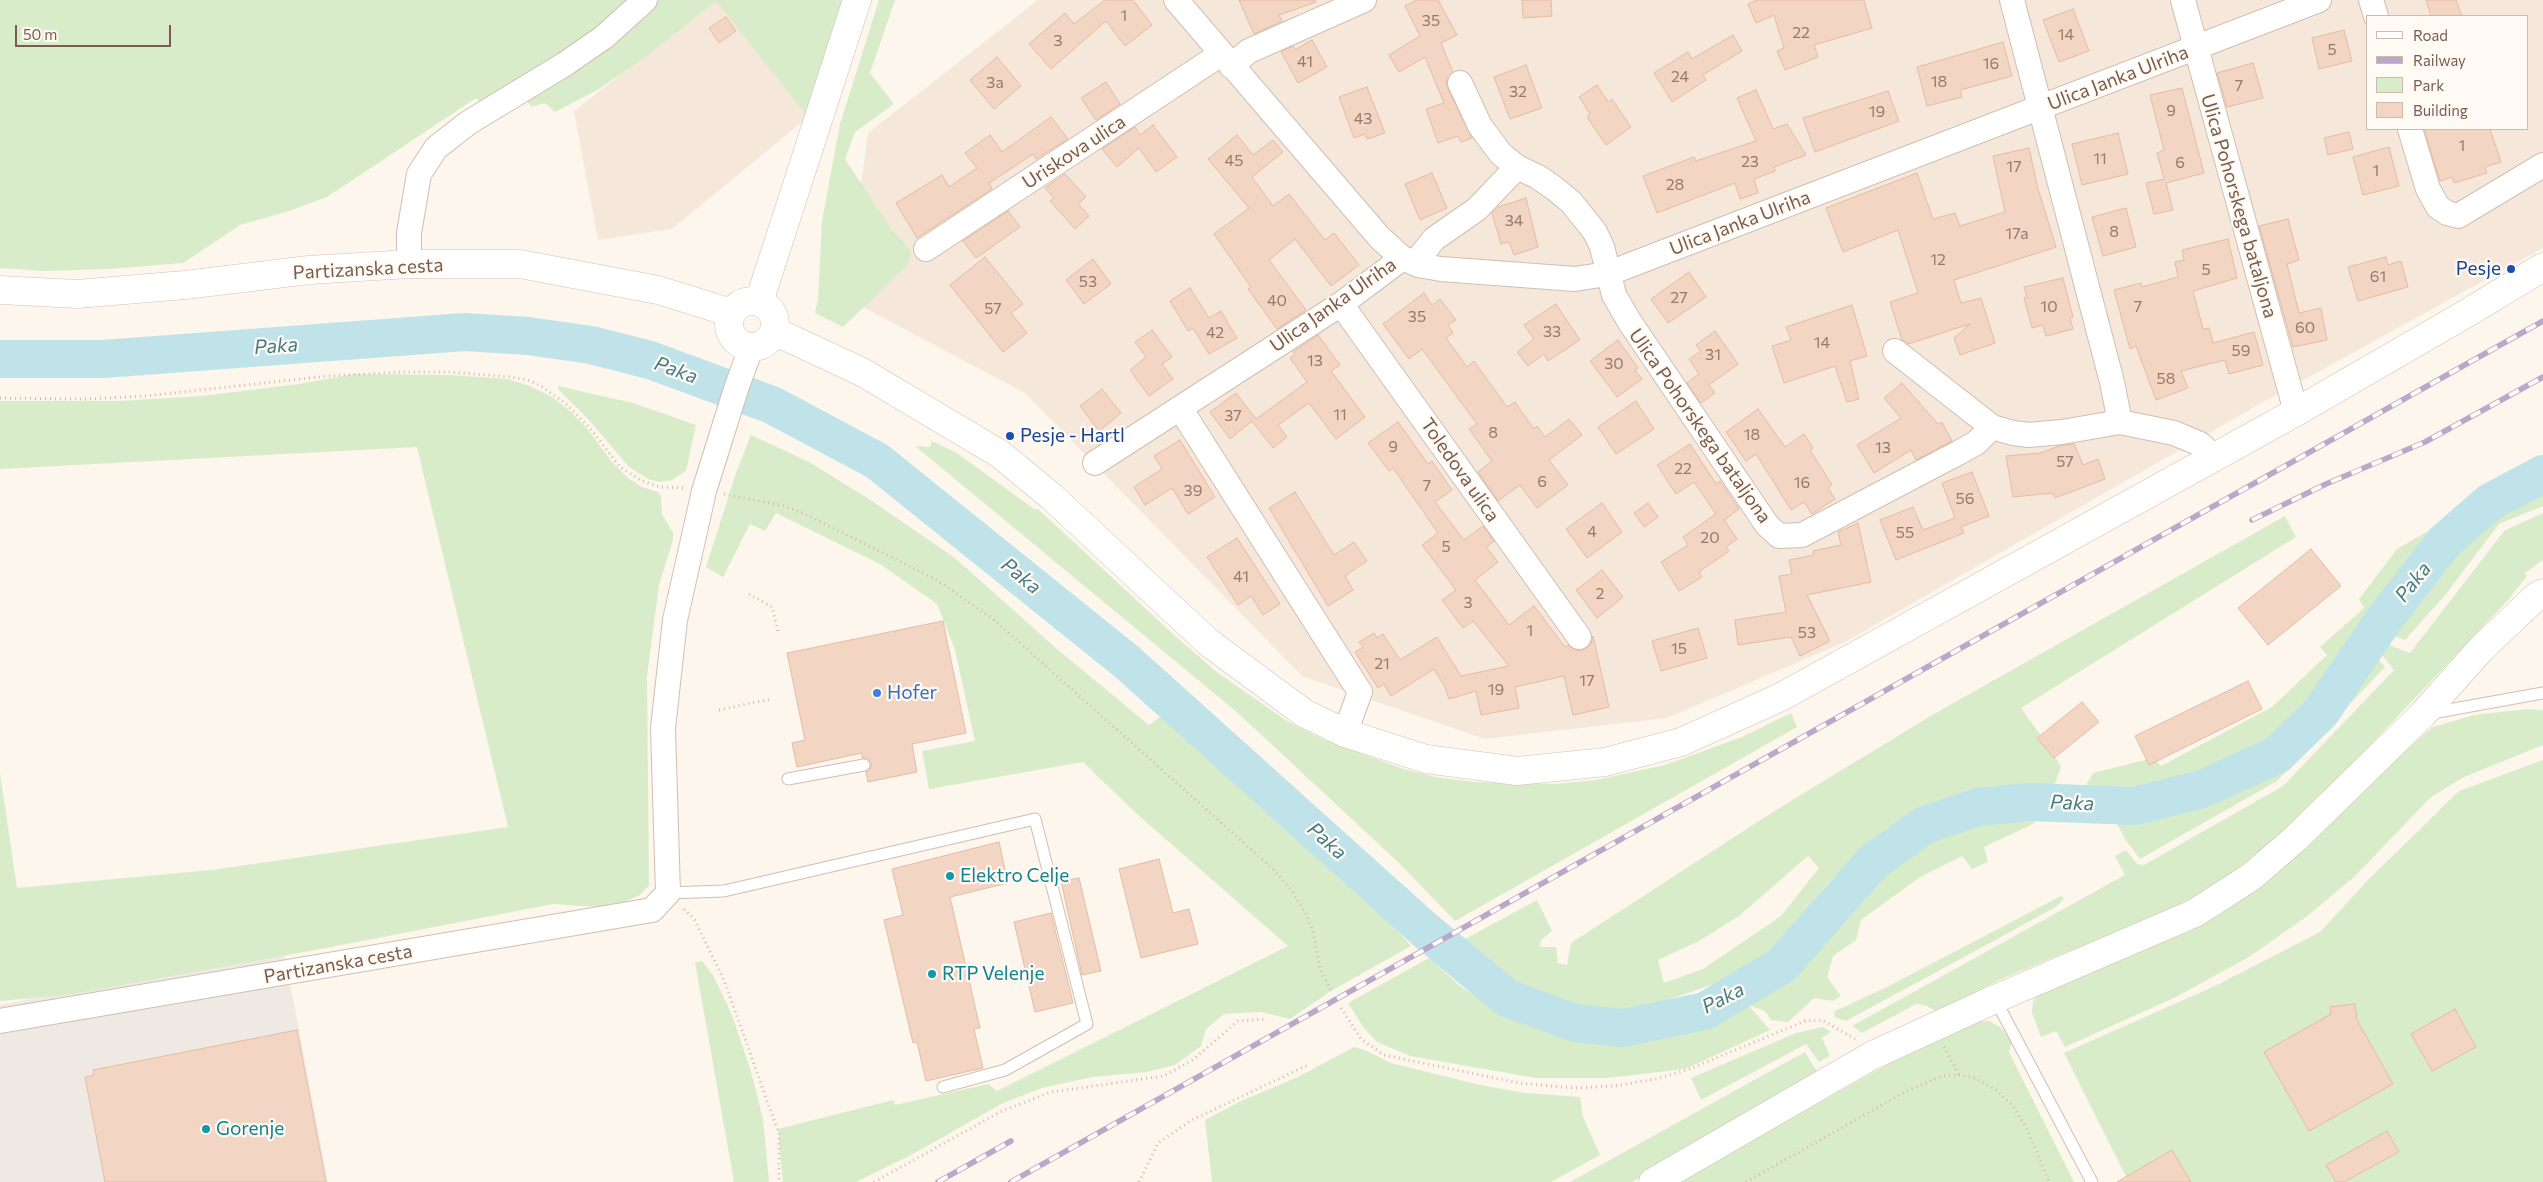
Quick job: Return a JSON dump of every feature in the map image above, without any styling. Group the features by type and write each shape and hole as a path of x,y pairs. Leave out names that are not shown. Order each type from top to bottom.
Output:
{"main road":[{"path":"759,302 857,0"},
{"name":"Partizanska cesta","path":"0,290 76,294 185,285 309,270 409,264 520,264 658,290 732,313"},
{"path":"774,331 862,372 1000,454 1052,497 1208,642 1304,713 1345,733 1426,759 1518,771 1605,762 1681,742 1781,698 2296,412 2543,267"},
{"path":"759,302 765,305 774,317 774,331 766,343 751,348 743,346 732,336 729,320 732,313 744,303 759,302"},
{"path":"1653,1182 1871,1056 1994,999 2195,913 2251,877 2295,839 2422,714 2480,649 2537,596 2543,593"}],"street":[{"path":"409,264 409,233 419,174 436,148 468,123 565,64 604,37 645,0"},
{"path":"1176,0 1226,61 1380,238 1408,260 1477,209 1517,167"},
{"name":"Uriskova ulica","path":"926,249 1226,61 1240,57 1256,47 1364,0"},
{"path":"2012,0 2112,382 2120,422"},
{"name":"Ulica Pohorskega bataljona","path":"2183,0 2296,412"},
{"name":"Ulica Janka Ulriha","path":"1095,464 1341,304 1396,263 1408,260 1441,269 1575,279 1607,274 2319,0"},
{"path":"2371,0 2376,15"},
{"path":"1460,83 1488,138 1501,154 1517,167 1538,177 1554,188 1571,202 1585,218 1602,247 1607,274"},
{"path":"2410,130 2428,189 2438,207 2447,213 2458,216 2543,165"},
{"name":"Ulica Pohorskega bataljona","path":"1607,274 1614,295 1628,322 1767,525 1779,536 1802,535 1976,443 1992,427"},
{"name":"Toledova ulica","path":"1341,304 1579,637"},
{"path":"668,893 663,728 675,620 704,491 722,430 751,348"},
{"path":"1894,351 1992,427 2013,434 2029,435 2062,432 2120,422 2174,433 2200,444 2214,457"},
{"path":"1180,408 1360,692 1345,733"},
{"name":"Partizanska cesta","path":"0,1021 652,910 668,893"}],"lane":[{"path":"2422,714 2543,693"},
{"path":"788,779 864,765"},
{"path":"668,893 724,891 1035,819 1087,1024 1005,1070 943,1087"},
{"path":"1994,999 2092,1182"}],"path":[{"path":"0,398 85,399 145,396 204,392 328,376 403,372 450,372 510,377 528,380 541,386 566,404 589,427 620,467 640,480 660,487 672,486"},
{"path":"724,494 784,506 805,514 937,580 993,619 1273,869 1292,891 1306,914 1313,931 1320,968 1332,991"},
{"path":"749,594 772,607 778,631"},
{"path":"719,710 771,699"},
{"path":"668,893 694,919 724,980 780,1134 779,1182"},
{"path":"1340,1008 1361,1039 1384,1055 1519,1083 1574,1088 1614,1086 1687,1070 1805,1021 1822,1020 1856,1040"},
{"path":"874,1182 1002,1111 1051,1092 1164,1076 1194,1059 1238,1021 1267,1018"},
{"path":"1940,1038 1959,1075"},
{"path":"1139,1182 1158,1143 1192,1120 1310,1064"},
{"path":"1746,1182 1912,1088 1942,1076 1959,1075 1975,1078 1996,1090 2013,1106 2028,1131 2049,1182"}],"shaded area":[{"path":"716,0 808,117 672,229 598,240 574,111"},
{"name":"Pesje","path":"1038,0 2543,0 2543,248 2256,406 1845,642 1667,718 1485,739 1302,676 1025,393 846,298 868,133"},
{"path":"284,951 328,1182 0,1182 0,1005"}],"green space":[{"path":"0,0 636,0 489,111 476,98 327,197 289,211 240,225 183,263 109,269 43,271 0,268"},
{"path":"653,0 842,0 808,117 716,1 647,56 599,89 555,112 545,103 531,107 527,100"},
{"path":"879,0 895,0 870,73 894,104 855,132 845,159 892,230 911,251 909,264 843,327 815,313 818,300 822,221 840,124"},
{"path":"354,374 450,375 507,379 530,386 552,397 571,412 586,427 611,461 629,479 642,487 658,492 661,496 662,514 673,533 673,540 659,585 647,676 649,885 640,895 624,902 597,907 553,904 67,995 0,1001 0,773 17,888 212,870 508,827 417,447 0,469 0,401 120,401 202,396 299,384"},
{"path":"558,386 633,403 696,425 686,471 672,480 659,482 648,479 629,467 589,420 558,389"},
{"path":"751,435 809,462 869,499 955,558 1057,649 1149,725 1167,712 1370,899 1411,946 1331,991 1290,1019 1261,1012 1224,1014 1206,1029 1201,1046 1175,1065 1147,1072 1092,1077 1042,1088 1003,1103 913,1154 856,1182 783,1182 778,1129 893,1100 895,1105 988,1084 997,1091 1288,946 1137,814 1083,762 929,789 922,751 975,741 955,650 937,604 880,564 776,513 765,531 750,524 723,577 706,567 736,473"},
{"path":"932,441 957,453 1034,509 1038,509 1174,635 1218,673 1287,721 1320,738 1403,769 1436,777 1474,782 1556,784 1596,780 1665,765 1742,737 1791,713 1797,727 1455,921 1399,863 1238,713 915,446 930,447"},
{"path":"2543,482 2543,506 2499,524 2446,594 2405,640 2388,634 2408,601 2465,534 2501,506"},
{"path":"2543,513 2543,560 2525,573 2527,576 2508,600 2322,796 2273,841 2237,869 2206,890 2144,924 2069,951 1999,980 1937,1012 1927,1006 1916,1004 1862,1033 1852,1026 2125,875 2115,856 2126,850 2137,864 2144,865 2283,786 2394,670 2381,654 2389,645 2410,653 2504,531"},
{"path":"2285,516 2296,537 2021,708 2052,751 2061,767 2053,789 1966,796 1929,808 1865,849 1827,884 1807,913 1748,972 1673,998 1651,1010 1624,1014 1577,1010 1539,998 1509,982 1456,944 1537,900 1552,931 1541,940 1540,947 1556,947 1558,963 1567,965 1571,943 1776,810 1934,714","holes":["1808,856 1819,868 1781,916 1703,969 1664,983 1658,960 1699,941 1739,916"]},
{"path":"2446,521 2398,584 2327,689 2297,718 2264,744 2206,774 2169,787 2123,795 2083,791 2093,773 2153,758 2161,766 2272,707 2327,655 2320,647 2364,608 2359,599 2397,549"},
{"path":"2371,652 2385,667 2277,781 2140,859 2125,839 2113,816 2131,817 2204,799 2259,775 2318,730 2334,714"},
{"path":"2527,709 2543,710 2543,745 2464,777 2430,798 2354,877 2306,917 2249,957 2176,997 2065,1047 2056,1031 2041,1037 2032,1013 2033,1001 2038,994 2188,932 2237,903 2260,886 2384,767 2433,727 2474,715"},
{"path":"2543,760 2543,1182 2129,1182 2064,1053 2215,986 2320,932 2367,881 2459,791"},
{"path":"2040,811 2033,824 1984,847 1988,862 1972,869 1962,856 1920,877 1861,920 1856,940 1833,956 1827,977 1841,996 1833,1001 1814,998 1788,1022 1771,1020 1765,1011 1750,1006 1790,978 1832,934 1864,887 1890,861 1928,834 1988,816"},
{"path":"2061,896 2064,899 2056,907 1846,1021 1834,1017 1835,1011 1885,988"},
{"path":"1429,958 1461,987 1497,1010 1551,1029 1606,1039 1662,1037 1700,1026 1724,1014 1744,1000 1770,1030 1685,1069 1607,1078 1536,1078 1410,1056 1377,1042 1364,1028 1348,1003"},
{"path":"702,961 714,977 732,1015 750,1068 763,1119 769,1182 734,1182 695,962"},
{"path":"1989,1021 2000,1027 2012,1041 2009,1052 2074,1182 1678,1182 1945,1032 1967,1022"},
{"path":"1823,1027 1831,1032 1822,1038 1830,1056 1819,1062 1806,1044 1701,1100 1691,1078 1796,1033"},
{"path":"1354,1047 1391,1063 1480,1085 1525,1093 1580,1097 1583,1117 1600,1155 1551,1182 1212,1182 1205,1120 1241,1101 1298,1077"},
{"path":"1805,1052 1821,1078 1632,1182 1570,1182"}],"building":[{"path":"1105,0 1133,0 1152,25 1125,46 1106,21 1051,69 1029,44 1065,13 1074,24"},
{"path":"1239,0 1315,0 1316,2 1279,15 1282,21 1254,34"},
{"path":"1417,0 1438,0 1457,35 1441,43 1453,72 1446,81 1448,89 1472,138 1461,142 1458,136 1438,143 1426,109 1444,103 1425,57 1399,72 1389,55 1420,36 1405,6"},
{"path":"1522,0 1551,0 1552,16 1523,18"},
{"path":"1757,0 1864,0 1872,28 1814,45 1818,57 1785,70 1777,51 1784,48 1774,15 1756,23 1748,4"},
{"path":"2426,0 2456,0 2462,15 2431,15"},
{"path":"2073,9 2089,51 2059,62 2043,20"},
{"path":"726,17 736,31 719,43 709,28"},
{"path":"2344,30 2352,61 2319,69 2312,38"},
{"path":"1733,35 1742,51 1703,75 1706,80 1672,102 1654,73 1688,52 1692,59"},
{"path":"1312,40 1327,67 1298,83 1281,52 1293,46 1295,50"},
{"path":"2003,42 2012,76 1960,90 1962,97 1927,106 1917,67"},
{"path":"997,57 1021,86 994,109 970,80"},
{"path":"2253,63 2263,98 2227,107 2217,73"},
{"path":"1526,65 1542,108 1510,119 1494,77"},
{"path":"1106,82 1120,104 1096,120 1081,98"},
{"path":"1597,85 1608,102 1612,99 1631,127 1606,145 1587,117 1590,114 1579,97"},
{"path":"1367,87 1385,133 1367,139 1365,134 1354,138 1339,97"},
{"path":"2182,88 2204,173 2166,183 2173,210 2154,214 2146,183 2164,179 2157,153 2164,150 2150,95"},
{"path":"1756,90 1773,129 1787,124 1806,155 1774,167 1775,171 1754,179 1758,193 1740,199 1735,183 1657,213 1643,176 1694,157 1696,161 1756,141 1737,98"},
{"path":"1888,91 1899,121 1815,152 1803,118"},
{"path":"1051,117 1068,139 1036,159 1033,154 989,183 992,189 917,238 896,203 942,175 949,187 977,168 965,153 990,135 1002,152"},
{"path":"1153,125 1177,157 1156,172 1139,148 1117,167 1102,149 1135,127 1140,135"},
{"path":"2424,130 2490,130 2501,162 2485,167 2487,173 2454,183 2452,177 2440,181"},
{"path":"2349,132 2353,149 2328,155 2324,138"},
{"path":"2118,133 2128,174 2082,185 2072,144"},
{"path":"1237,135 1253,155 1273,140 1283,152 1252,177 1273,206 1289,194 1325,240 1334,233 1359,265 1331,286 1295,239 1269,260 1306,310 1277,329 1248,289 1251,287 1214,234 1249,208 1208,159"},
{"path":"2389,147 2399,186 2363,195 2353,157"},
{"path":"2029,148 2038,189 2056,247 1954,280 1961,303 1981,298 1995,343 1960,355 1954,338 1970,324 1908,344 1902,340 1890,302 1918,293 1898,230 1843,252 1826,208 1917,173 1933,219 1955,213 1960,226 2005,212 1993,156"},
{"path":"1432,173 1447,208 1420,220 1405,184"},
{"path":"1065,174 1086,197 1078,204 1089,216 1075,229 1050,201 1054,198 1045,188"},
{"path":"1526,198 1538,247 1514,255 1509,242 1501,244 1492,213 1498,207"},
{"path":"2126,208 2136,247 2103,256 2092,217"},
{"path":"1008,211 1020,227 976,258 963,241"},
{"path":"2288,219 2299,260 2287,264 2299,313 2321,308 2327,340 2293,347 2259,226"},
{"path":"2228,239 2237,278 2193,291 2203,329 2209,328 2213,343 2254,332 2263,365 2229,374 2225,360 2181,371 2188,388 2156,400 2136,346 2130,349 2114,290 2141,283 2142,287 2178,277 2175,262 2184,260 2182,250"},
{"path":"985,257 1023,304 1011,313 1027,333 1003,352 950,285"},
{"path":"2386,257 2388,265 2401,261 2408,287 2358,301 2348,267"},
{"path":"1093,259 1111,284 1084,304 1066,280"},
{"path":"1689,272 1706,297 1668,323 1651,299"},
{"path":"2063,278 2073,317 2070,318 2073,329 2046,336 2043,325 2032,328 2024,298 2027,297 2024,287"},
{"path":"1190,288 1209,318 1221,311 1237,338 1209,354 1193,328 1188,331 1170,301"},
{"path":"1424,293 1432,305 1440,299 1456,320 1448,325 1453,333 1446,338 1467,367 1474,361 1507,407 1515,402 1534,429 1537,426 1545,437 1569,419 1582,435 1549,460 1568,485 1537,508 1520,485 1498,501 1478,472 1492,461 1469,429 1477,424 1422,349 1409,359 1383,324"},
{"path":"1556,304 1580,340 1548,361 1544,354 1528,366 1517,352 1534,339 1524,325"},
{"path":"1852,305 1867,356 1850,361 1859,399 1847,402 1835,366 1784,383 1772,346 1791,340 1786,327"},
{"path":"1152,330 1172,357 1162,364 1173,379 1149,396 1130,370 1146,357 1135,342"},
{"path":"1715,331 1738,364 1709,385 1715,393 1701,403 1687,383 1699,374 1689,359 1701,351 1696,345"},
{"path":"1318,335 1340,365 1331,371 1365,417 1336,439 1309,403 1278,425 1287,437 1273,448 1252,421 1230,439 1210,412 1236,393 1256,419 1307,382 1290,358 1295,354 1293,352"},
{"path":"1618,340 1638,368 1635,370 1642,379 1617,397 1590,361"},
{"path":"1902,383 1938,424 1942,422 1952,441 1916,460 1911,450 1874,473 1857,445 1901,418 1884,398"},
{"path":"1102,389 1121,413 1099,431 1080,406"},
{"path":"1636,401 1654,429 1616,454 1598,427"},
{"path":"1758,409 1785,447 1804,434 1813,448 1810,450 1832,485 1828,488 1835,499 1812,514 1804,502 1791,510 1756,454 1746,461 1726,432"},
{"path":"1398,422 1428,464 1432,461 1452,490 1435,502 1464,540 1483,526 1494,541 1486,547 1498,562 1475,580 1509,625 1534,606 1565,647 1568,645 1580,651 1587,648 1593,636 1609,707 1573,715 1564,676 1515,687 1519,708 1481,715 1476,691 1449,699 1445,687 1434,669 1391,696 1384,684 1378,688 1355,652 1363,647 1359,642 1374,633 1377,638 1383,634 1400,660 1437,637 1461,676 1509,666 1473,621 1463,628 1442,600 1456,590 1422,545 1438,533 1393,468 1389,471 1368,443"},
{"path":"1180,440 1215,497 1188,514 1172,488 1145,505 1134,487 1162,469 1154,456"},
{"path":"1690,444 1716,484 1720,481 1739,509 1724,520 1737,539 1726,547 1729,551 1699,572 1702,577 1679,591 1661,562 1688,545 1683,537 1716,514 1694,482 1676,494 1657,465"},
{"path":"2074,444 2083,465 2098,459 2105,479 2055,498 2053,493 2013,497 2006,456 2040,453 2059,446"},
{"path":"1972,472 1989,516 1961,527 1964,533 1896,560 1880,520 1913,507 1923,530 1955,518 1942,483"},
{"path":"1295,492 1334,555 1354,542 1367,561 1345,576 1353,590 1328,606 1269,508"},
{"path":"1602,503 1622,532 1587,558 1566,529"},
{"path":"1648,503 1658,517 1644,527 1634,513"},
{"path":"1858,523 1871,582 1807,595 1830,641 1800,656 1791,637 1738,645 1735,620 1786,612 1779,576 1792,574 1789,560 1814,555 1813,551 1841,545 1838,532"},
{"path":"1237,538 1280,604 1263,615 1251,596 1238,605 1207,557"},
{"path":"2311,549 2341,586 2268,645 2238,608"},
{"path":"1602,570 1623,597 1597,618 1576,590"},
{"name":"Hofer","path":"943,621 966,733 912,744 917,772 868,782 866,772 871,768 871,763 867,758 862,758 862,753 797,767 792,743 805,740 787,653"},
{"path":"1698,628 1707,658 1661,671 1652,641"},
{"path":"2248,681 2262,709 2149,765 2135,736"},
{"path":"2082,702 2099,722 2054,758 2037,738"},
{"path":"999,842 1008,883 950,897 980,1028 974,1029 983,1068 926,1081 917,1042 913,1043 884,920 903,915 892,869"},
{"path":"1159,859 1173,913 1189,909 1198,944 1141,958 1119,869"},
{"path":"1079,878 1101,971 1082,975 1061,881"},
{"path":"1051,913 1073,1003 1035,1012 1014,922"},
{"path":"2355,1004 2357,1020 2393,1084 2309,1131 2264,1052 2331,1014 2330,1007"},
{"path":"2455,1009 2476,1047 2432,1071 2411,1034"},
{"name":"Gorenje","path":"297,1030 326,1182 105,1182 85,1077 94,1075 93,1070"},
{"path":"2387,1131 2399,1152 2344,1182 2336,1182 2326,1165"},
{"path":"2172,1150 2191,1182 2117,1182"}],"waterway":[{"name":"Paka","path":"0,359 103,359 465,332 528,336 591,345 650,360 772,405 877,461 1127,662 1426,931 1507,998 1575,1023 1623,1028 1705,1011 1782,965 1873,862 1925,825 1978,807 2030,802 2135,806 2202,789 2277,755 2321,712 2383,621 2444,542 2490,502 2543,474"}],"railway":[{"path":"1011,1182 2543,321"},
{"path":"2252,520 2326,484 2425,442 2543,377"},
{"path":"938,1182 1011,1141"}],"place":[{"name":"Pesje","path":"2511,269"},
{"name":"Pesje - Hartl","path":"1010,436"},
{"name":"Hofer","path":"877,693"},
{"name":"Elektro Celje","path":"950,876"},
{"name":"RTP Velenje","path":"932,974"},
{"name":"Gorenje","path":"206,1129"}]}
